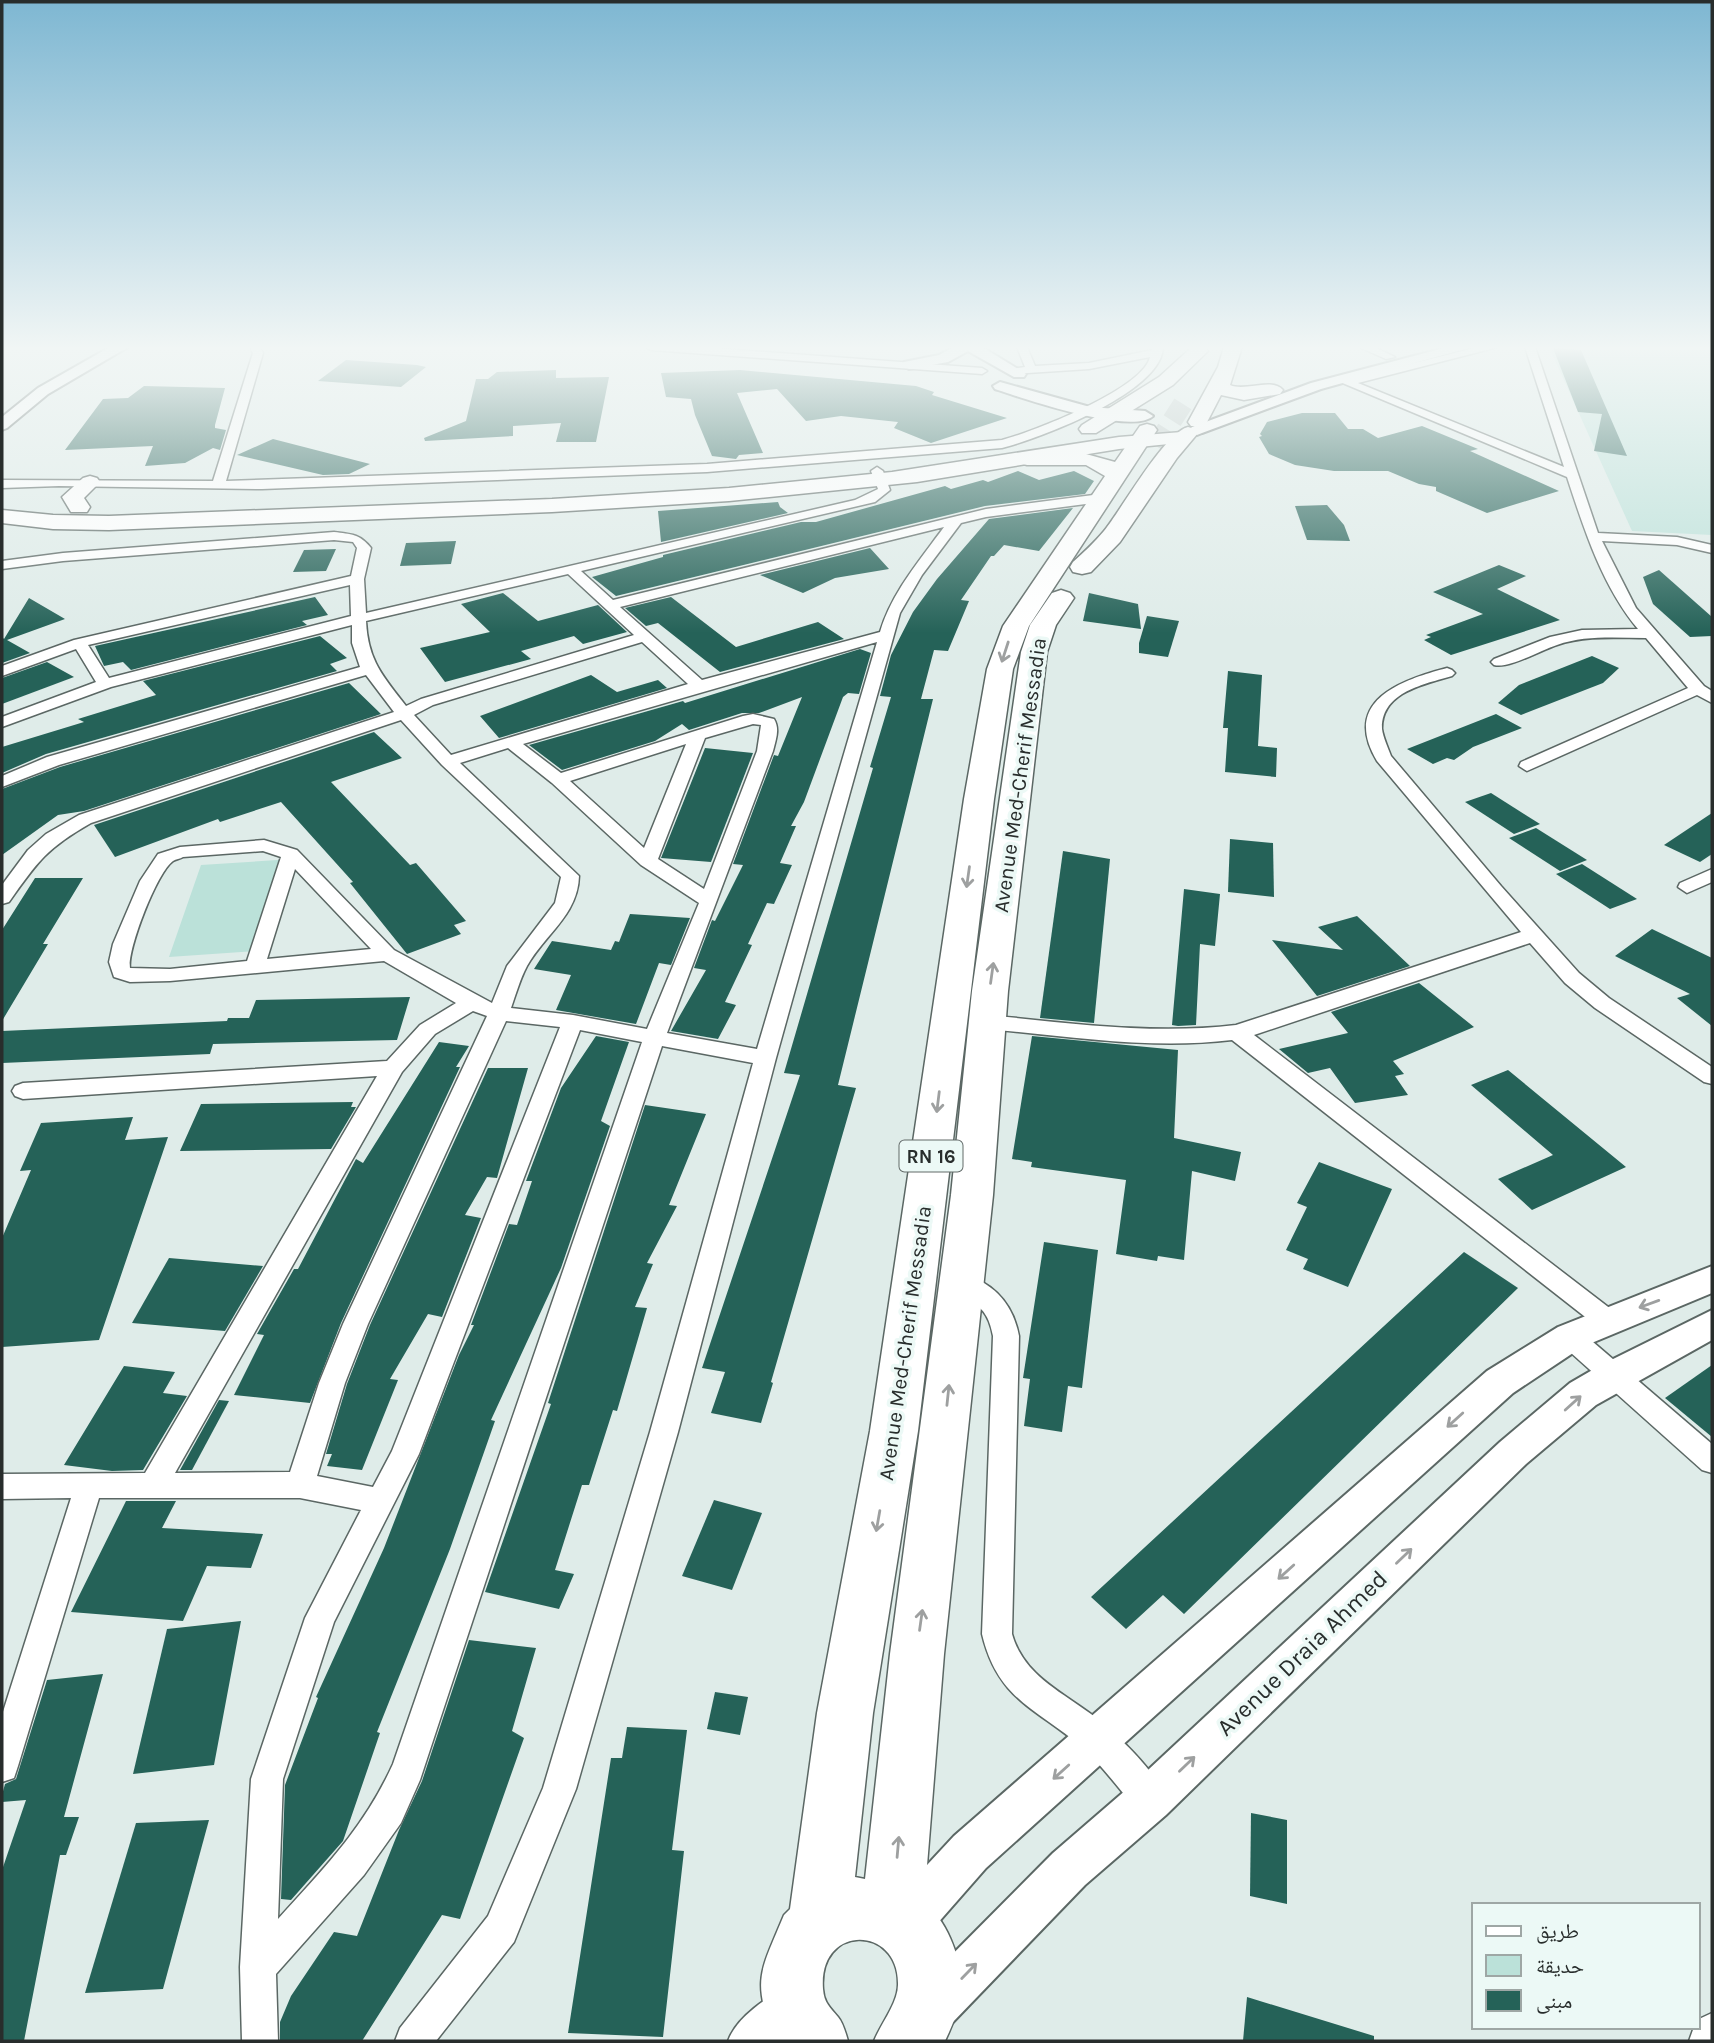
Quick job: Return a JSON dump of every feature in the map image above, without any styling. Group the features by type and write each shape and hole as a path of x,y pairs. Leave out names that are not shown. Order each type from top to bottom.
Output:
{"highway":[{"name":"Avenue Med-Cherif Messadia","path":"819,1921 845,1713 894,1432 977,813 1000,669 1016,626 1109,486 1150,442"},
{"name":"Avenue Med-Cherif Messadia","path":"898,1920 916,1654 962,1283 987,1022 1034,652 1043,625 1082,566 1156,442"},
{"path":"1026,450 1106,465 1109,486"},
{"path":"806,2030 791,1980 795,1957 805,1937 819,1921 842,1909 867,1907 898,1920 919,1944 928,1966 929,1992 914,2031"}],"main road":[{"path":"1026,450 1040,442"},
{"path":"2,528 79,515 495,508 653,499 880,476 1026,450 1076,448 1097,442"},
{"path":"79,515 73,497 90,482"},
{"path":"3,501 79,515"}],"street":[{"path":"218,485 231,442"},
{"path":"1493,442 1571,474"},
{"path":"1527,766 1705,694 1630,610 1592,537 1561,442"},
{"path":"3,501 90,482 218,485 707,468 1026,450"},
{"path":"2,722 105,684 360,618 858,503 884,490 880,476"},
{"path":"610,605 986,513 1109,486"},
{"path":"413,2041 501,1928 559,1789 664,1432 765,1058 893,613 916,574 955,522"},
{"path":"2,565 63,557 334,536 347,537 363,544 357,579 360,643 369,669 404,715 448,761 570,876 572,889 568,901 525,951 513,974 499,1013 399,1228 333,1381 300,1485"},
{"path":"1592,537 1664,540 1712,549"},
{"path":"570,569 699,686"},
{"path":"2,671 79,643 357,579"},
{"path":"1499,662 1555,640 1582,634 1649,633"},
{"path":"448,761 699,686 888,634"},
{"path":"2,898 34,854 52,838 85,819 190,782 404,715 427,702 644,637"},
{"path":"79,643 105,684"},
{"path":"2,782 53,761 369,669"},
{"path":"1447,673 1408,684 1387,697 1377,714 1374,730 1383,757 1572,978 1602,1003 1712,1077"},
{"path":"258,1967 352,1863 389,1811 408,1768 655,1036 765,751 770,726 768,722 753,719 558,779"},
{"path":"648,861 698,736"},
{"path":"511,743 558,779 648,861 709,901"},
{"path":"387,954 170,975 130,976 121,972 119,962 123,944 149,881 165,858 180,852 264,845 290,854 387,954 472,1003 499,1013 573,1021 765,1058"},
{"path":"256,967 290,854"},
{"path":"1687,887 1712,875"},
{"path":"987,1022 1123,1034 1182,1036 1236,1032 1356,996 1429,968 1533,935"},
{"path":"153,1485 393,1068 419,1034 443,1017 472,1003"},
{"path":"260,2041 258,1967 267,1779 320,1618 405,1454 573,1021"},
{"path":"1236,1032 1608,1320"},
{"path":"23,1091 393,1068"},
{"path":"898,1920 970,1852 1467,1410 1530,1361 1570,1337 1712,1279"},
{"path":"962,1283 989,1298 1004,1322 1006,1352 997,1633 999,1649 1015,1678 1097,1740 1150,1799"},
{"name":"Avenue Draia Ahmed","path":"914,2031 1069,1869 1150,1799 1513,1453 1583,1394 1712,1324"},
{"path":"1570,1337 1712,1461"},
{"path":"2,1486 300,1485 381,1501"},
{"path":"2,1766 89,1486"},
{"path":"746,2041 806,2030"},
{"path":"1707,2041 1712,2032"}],"green space":[{"path":"1592,442 1712,442 1712,535 1632,531"},
{"path":"293,859 269,950 169,957 201,865"}],"building":[{"path":"71,442 222,442 220,450 213,448 185,463 145,466 153,446 65,450"},
{"path":"265,442 286,442 370,464 349,474 323,475 237,455"},
{"path":"706,442 758,442 763,453 739,455 736,459 712,456"},
{"path":"1262,442 1462,442 1478,449 1470,451 1559,491 1487,513 1436,491 1436,487 1419,484 1388,471 1334,471 1295,465 1269,454"},
{"path":"1596,442 1621,442 1627,456 1594,451"},
{"path":"1018,471 1039,480 1074,471 1094,481 1085,494 985,506 616,596 592,577 663,555 801,522 816,522 945,486 951,489 983,480 988,482"},
{"path":"778,502 788,513 661,542 658,511"},
{"path":"1327,505 1344,525 1350,541 1307,540 1295,506"},
{"path":"1073,508 1039,551 1004,545 991,556 961,600 969,601 948,651 934,650 921,699 933,699 838,1085 856,1088 771,1382 773,1383 761,1423 711,1413 725,1372 702,1368 800,1075 784,1073 873,768 870,767 891,697 880,696 891,655 913,612 937,579 989,519"},
{"path":"456,541 451,564 400,566 406,543"},
{"path":"870,548 889,569 835,578 803,593 760,575"},
{"path":"336,549 326,571 293,572 304,550"},
{"path":"1499,565 1526,576 1497,589 1560,620 1451,655 1424,640 1431,637 1426,635 1483,614 1433,592"},
{"path":"1659,570 1712,617 1712,636 1690,637 1653,604 1643,577"},
{"path":"503,593 538,621 598,605 627,632 583,644 574,636 521,651 531,659 445,682 420,648 490,632 461,604"},
{"path":"1089,593 1138,604 1141,629 1083,621"},
{"path":"315,597 328,615 302,621 307,625 131,670 123,662 104,666 95,646"},
{"path":"671,597 736,647 818,622 844,639 720,672 658,623 646,626 625,608"},
{"path":"29,598 65,619 7,640 30,653 2,663 2,637 4,639"},
{"path":"1147,616 1179,621 1168,657 1139,653 1139,643"},
{"path":"320,636 347,658 330,664 337,671 46,754 2,773 2,747 84,722 78,719 156,695 143,681"},
{"path":"860,649 871,653 859,694 848,693 843,697 804,802 791,826 796,826 780,863 792,865 774,904 767,903 748,944 752,945 725,1002 736,1005 718,1039 671,1031 706,970 694,968 712,920 715,921 743,865 733,864 774,755 778,756 802,697 759,713 742,713 689,730 682,724 655,741 562,770 529,745 683,701 685,703"},
{"path":"1592,656 1619,668 1603,683 1521,715 1498,703 1519,685"},
{"path":"47,662 74,677 2,704 2,678"},
{"path":"1228,671 1262,675 1258,746 1277,748 1276,777 1225,772 1228,728 1223,728"},
{"path":"591,675 617,692 658,680 667,688 499,738 480,716"},
{"path":"349,683 381,714 84,811 58,815 2,855 2,789 60,767"},
{"path":"1496,714 1522,728 1473,747 1454,760 1447,758 1433,764 1407,749"},
{"path":"374,732 402,758 331,782 410,865 416,863 466,921 454,925 461,934 407,954 350,883 353,882 281,802 220,822 218,819 115,857 94,825"},
{"path":"705,748 753,753 711,862 661,858"},
{"path":"1491,793 1540,824 1514,834 1465,802"},
{"path":"1712,813 1712,854 1700,862 1664,845"},
{"path":"1536,828 1587,860 1560,871 1509,838"},
{"path":"1230,839 1273,843 1274,897 1228,892"},
{"path":"1063,851 1110,859 1094,1023 1040,1018"},
{"path":"1582,864 1637,899 1610,909 1556,874"},
{"path":"35,878 83,878 43,944 48,944 2,1021 2,930"},
{"path":"1184,889 1220,894 1215,946 1200,944 1196,1025 1178,1026 1172,1025"},
{"path":"630,914 690,918 671,965 659,963 636,1024 556,1010 571,975 534,969 552,941 611,950 615,941 619,942"},
{"path":"1357,916 1410,966 1317,996 1272,940 1343,950 1318,927"},
{"path":"1652,929 1712,958 1712,1026 1677,998 1690,994 1615,956"},
{"path":"1419,983 1474,1027 1393,1061 1404,1074 1395,1076 1408,1095 1355,1103 1330,1068 1308,1073 1279,1049 1348,1033 1331,1012"},
{"path":"410,997 397,1040 213,1044 210,1054 2,1063 2,1031 227,1021 228,1018 249,1018 256,1000"},
{"path":"596,1036 629,1042 601,1121 610,1126 561,1268 491,1420 495,1421 450,1549 377,1732 380,1733 343,1841 291,1900 281,1899 285,1785 318,1698 316,1697 384,1548 459,1355 474,1325 471,1325 509,1224 517,1225 532,1181 526,1181 561,1088"},
{"path":"1032,1036 1178,1050 1174,1138 1241,1152 1235,1181 1192,1171 1184,1260 1158,1256 1157,1261 1116,1254 1126,1180 1031,1167 1032,1162 1012,1159"},
{"path":"439,1042 469,1046 456,1067 460,1067 341,1323 310,1403 234,1395 264,1335 257,1334 294,1269 298,1269 356,1159 363,1163"},
{"path":"488,1068 528,1068 497,1178 487,1177 465,1215 481,1218 442,1317 428,1314 390,1379 398,1380 362,1470 327,1466 332,1454 326,1454 347,1384 370,1325"},
{"path":"1508,1070 1626,1167 1532,1210 1498,1179 1553,1155 1471,1085"},
{"path":"353,1102 351,1107 356,1107 331,1149 180,1151 201,1104"},
{"path":"645,1105 706,1114 669,1205 677,1206 647,1263 653,1264 635,1307 647,1308 617,1411 613,1410 589,1485 582,1485 555,1570 574,1574 559,1609 485,1592 551,1404 548,1403"},
{"path":"133,1117 125,1140 168,1137 99,1340 2,1347 2,1238 31,1170 20,1171 41,1123"},
{"path":"1319,1162 1392,1189 1348,1287 1303,1269 1308,1259 1286,1250 1307,1207 1297,1203"},
{"path":"1044,1242 1098,1250 1082,1388 1068,1386 1062,1432 1024,1426 1030,1379 1023,1378"},
{"path":"1464,1252 1518,1288 1184,1614 1163,1595 1126,1629 1091,1597"},
{"path":"169,1258 263,1266 225,1331 132,1323"},
{"path":"1712,1365 1712,1437 1665,1398"},
{"path":"124,1366 175,1372 163,1393 187,1396 143,1470 112,1471 64,1465"},
{"path":"219,1400 229,1401 192,1470 180,1470"},
{"path":"714,1500 762,1513 732,1590 682,1576"},
{"path":"126,1501 176,1501 162,1528 263,1534 251,1568 207,1566 183,1621 71,1612"},
{"path":"241,1621 214,1765 133,1774 167,1629"},
{"path":"469,1640 536,1648 512,1731 524,1738 460,1919 442,1915 362,2041 280,2041 280,2022 291,1996 334,1932 357,1936 399,1830 422,1781"},
{"path":"103,1674 64,1817 79,1817 66,1855 60,1855 24,2041 2,2041 2,1870 26,1800 2,1802 5,1784 16,1779 47,1680"},
{"path":"715,1692 748,1697 740,1735 707,1729"},
{"path":"627,1727 687,1730 672,1850 684,1851 663,2037 568,2033 611,1758 622,1758"},
{"path":"1251,1813 1287,1820 1287,1904 1250,1896"},
{"path":"209,1820 163,1989 85,1993 136,1823"},
{"path":"1247,1997 1374,2036 1374,2041 1243,2041"}],"tunnel":[{"path":"1156,446 1158,442"}]}
